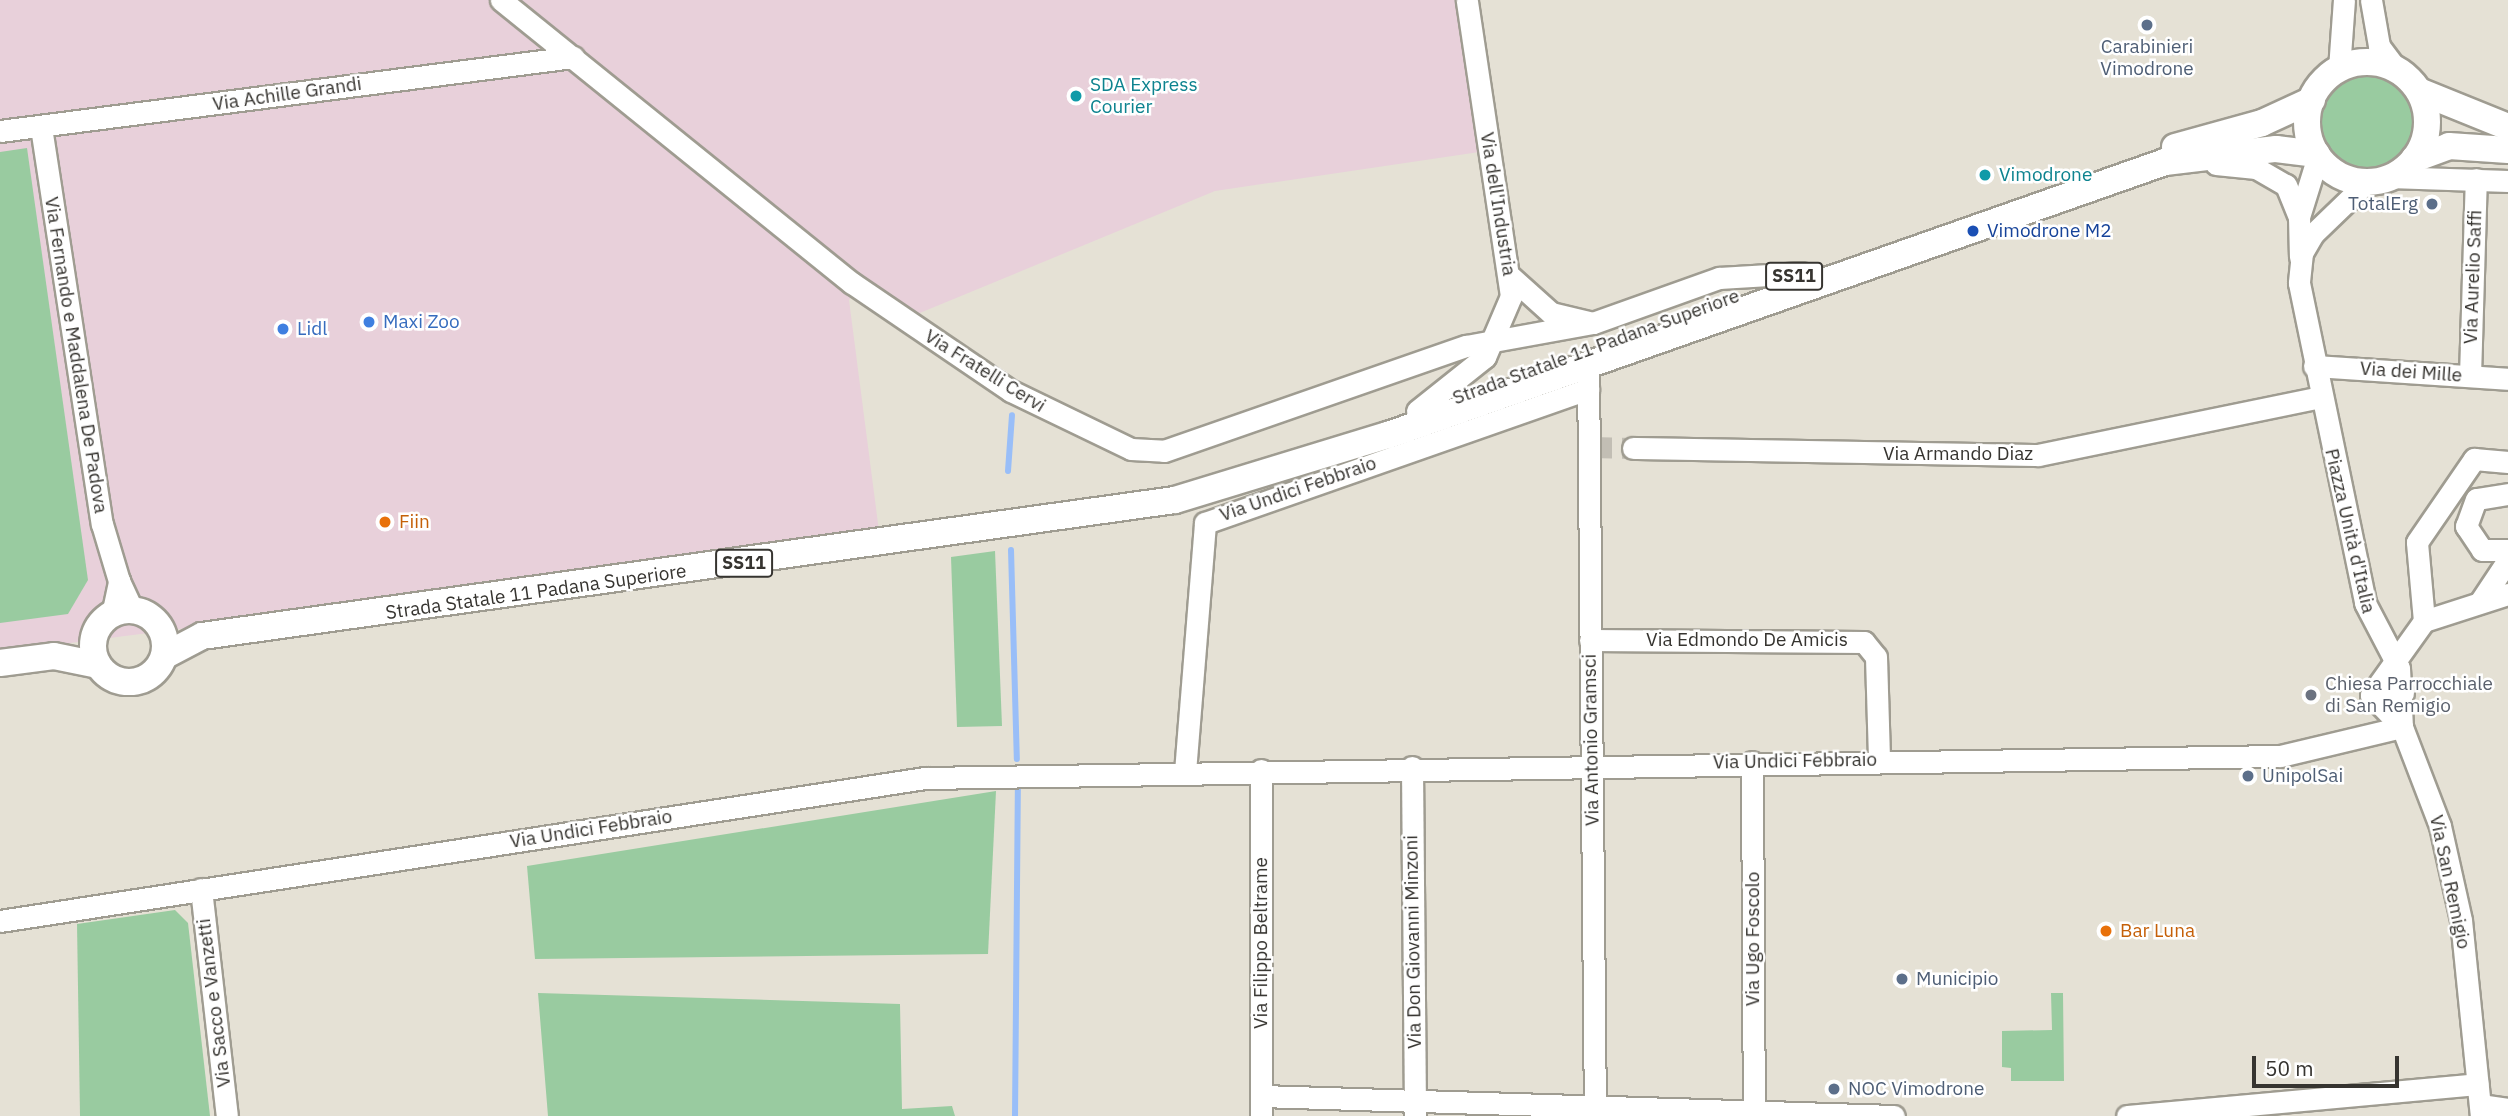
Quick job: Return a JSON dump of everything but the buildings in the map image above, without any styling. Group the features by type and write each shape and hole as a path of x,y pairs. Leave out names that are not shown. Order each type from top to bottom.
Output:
{"main road":[{"path":"2339,69 2370,62 2396,70 2419,91 2508,127"},
{"name":"Strada Statale 11 Padana Superiore","path":"1281,468 1417,411 2037,189 2263,123 2312,100 2339,69"},
{"path":"2414,159 2427,129 2419,91"},
{"path":"2312,100 2308,126 2317,155"},
{"path":"2379,179 2414,159 2449,146 2508,150"},
{"name":"Strada Statale 11 Padana Superiore","path":"54,656 113,619 202,636 1091,516 1197,495 1588,377 2165,162 2276,149 2317,155 2339,174 2379,179"},
{"path":"98,665 113,619"},
{"path":"159,627 164,656"},
{"name":"Strada Statale 11 Padana Superiore","path":"0,663 54,656 98,665 111,678 135,682 152,674 164,656 202,636"}],"street":[{"name":"Via Fratelli Cervi","path":"501,0 852,283 1011,391 1131,449 1164,451 1494,341 1593,323 1719,278 1802,273"},
{"name":"Via dell'Industria","path":"1417,411 1473,370 1494,341 1510,307 1511,277 1467,0"},
{"path":"2339,69 2344,0"},
{"path":"2371,0 2379,46 2396,70"},
{"name":"Via Achille Grandi","path":"0,131 573,57"},
{"name":"Via Fernando e Maddalena De Padova","path":"41,127 100,512 119,581 113,619"},
{"path":"2299,217 2317,155"},
{"path":"2165,162 2268,172 2286,185 2299,217"},
{"path":"2301,261 2313,234 2379,179 2508,180"},
{"name":"Via Aurelio Saffi","path":"2469,376 2476,179"},
{"name":"Piazza Unità d'Italia","path":"2299,217 2301,261 2314,366 2365,603 2397,657"},
{"path":"1511,277 1551,313 1593,323"},
{"name":"Via dei Mille","path":"2314,366 2508,379"},
{"name":"Via Antonio Gramsci","path":"1588,377 1595,1111"},
{"name":"Via Undici Febbraio","path":"1185,772 1205,523 1588,377"},
{"name":"Via Armando Diaz","path":"1633,448 2038,455 2320,397"},
{"path":"2424,621 2417,542 2474,459 2508,462"},
{"path":"2508,494 2476,499 2466,526 2482,550 2508,550"},
{"path":"2480,602 2508,560"},
{"path":"2371,695 2424,621 2508,594"},
{"name":"Via Edmondo De Amicis","path":"1590,640 1864,642 1876,657 1879,760"},
{"path":"2397,657 2403,693 2402,727"},
{"path":"2371,695 2403,693"},
{"path":"2371,695 2402,727"},
{"name":"Via Undici Febbraio","path":"0,921 895,781 1412,767 2289,755 2402,727"},
{"name":"Via San Remigio","path":"2402,727 2436,813 2461,920 2480,1101"},
{"name":"Via Ugo Foscolo","path":"1752,762 1754,1113"},
{"name":"Via Don Giovanni Minzoni","path":"1412,767 1415,1108"},
{"name":"Via Filippo Beltrame","path":"1261,770 1261,1106"},
{"name":"Via Sacco e Vanzetti","path":"201,889 227,1116"},
{"path":"2127,1116 2480,1101 2508,1109"},
{"path":"1261,1106 1894,1116"}],"shaded area":[{"path":"0,0 1459,0 1486,151 1215,191 910,317 861,284 849,300 880,539 0,652"}],"green space":[{"path":"2367,76 2385,79 2400,89 2410,104 2413,122 2410,140 2400,155 2385,165 2367,168 2349,165 2334,155 2324,140 2321,122 2324,104 2334,89 2349,79"},
{"path":"27,148 88,580 68,614 0,623 0,152"},
{"path":"995,551 1002,726 957,727 951,557"},
{"path":"996,791 988,954 535,959 527,866"},
{"path":"175,910 188,923 210,1116 80,1116 77,924"},
{"path":"538,993 900,1004 902,1109 952,1106 955,1116 548,1116"},
{"path":"2051,993 2063,993 2064,1081 2011,1081 2011,1068 2002,1067 2002,1031 2052,1030"}],"waterway":[{"path":"1008,471 1012,415"},
{"path":"1011,550 1017,759"},
{"path":"1015,1116 1018,789"}],"tunnel":[{"path":"1591,447 1633,448"}],"place":[{"name":"Carabinieri Vimodrone","path":"2147,25"},
{"name":"SDA Express Courier","path":"1076,96"},
{"name":"Vimodrone","path":"1985,175"},
{"name":"TotalErg","path":"2432,204"},
{"name":"Vimodrone M2","path":"1973,231"},
{"name":"Maxi Zoo","path":"369,322"},
{"name":"Lidl","path":"283,329"},
{"name":"Fiin","path":"385,522"},
{"name":"Chiesa Parrocchiale di San Remigio","path":"2311,695"},
{"name":"UnipolSai","path":"2248,776"},
{"name":"Bar Luna","path":"2106,931"},
{"name":"Municipio","path":"1902,979"},
{"name":"NOC Vimodrone","path":"1834,1089"}]}
